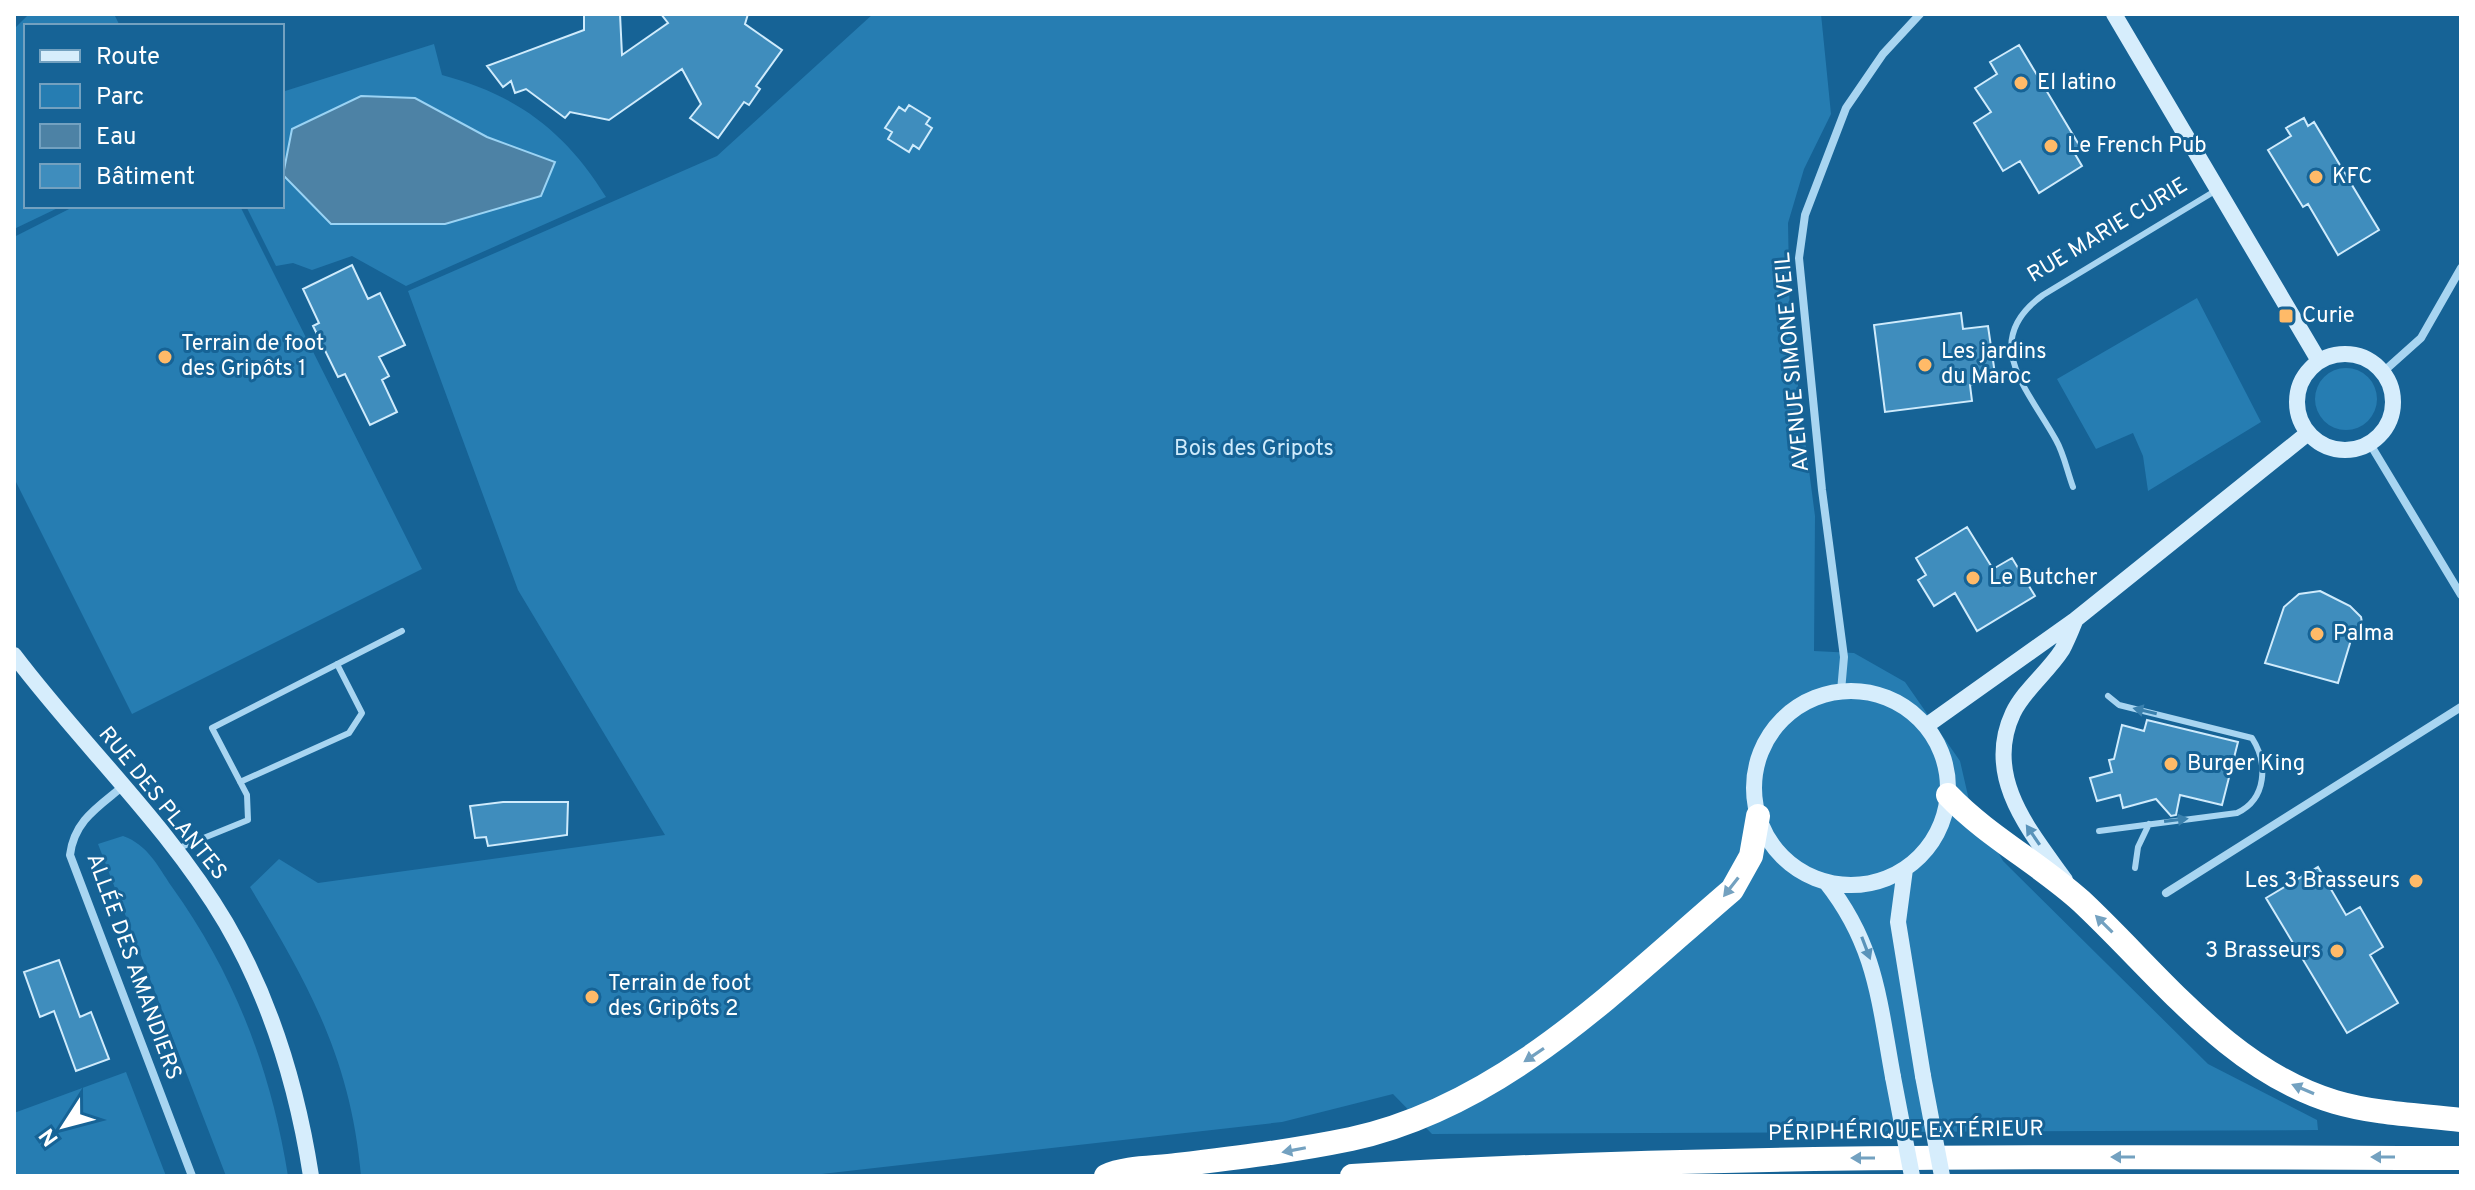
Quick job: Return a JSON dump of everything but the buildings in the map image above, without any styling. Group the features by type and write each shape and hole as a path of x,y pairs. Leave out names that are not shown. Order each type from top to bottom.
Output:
{"highway":[{"path":"1948,795 2078,899 2196,1015 2278,1078 2331,1101 2370,1111 2461,1120"},
{"path":"1106,1176 1277,1153 1354,1138 1421,1115 1482,1088 1549,1045 1732,890 1751,856 1758,816"},
{"name":"PÉRIPHÉRIQUE EXTÉRIEUR","path":"1352,1176 1837,1158 2461,1158"}],"street":[{"name":"AVENUE SIMONE VEIL","path":"1841,691 1844,657 1822,490 1799,258 1805,215 1846,108 1883,54 1920,14"},
{"name":"RUE MARIE CURIE","path":"2114,14 2319,361"},
{"path":"2383,372 2421,338 2461,268"},
{"path":"2353,354 2373,363 2383,372 2393,392 2393,409 2385,431 2370,444 2338,451 2326,447 2308,433 2300,420 2297,399 2303,378 2319,361 2335,355 2353,354"},
{"path":"1926,726 2075,620 2308,433"},
{"path":"2370,444 2461,595"},
{"path":"2075,620 2062,649 2013,713 2004,744 2004,774 2014,805 2078,899"},
{"name":"RUE DES PLANTES","path":"14,655 175,850 225,921 267,1006 290,1068 311,1176"},
{"path":"1841,691 1879,695 1896,702 1926,726 1939,747 1948,795 1935,837 1905,869 1867,884 1826,882 1807,875 1777,850 1758,816 1754,778 1758,759 1770,734 1789,713 1805,702 1841,691"},
{"path":"2166,893 2461,707"},
{"name":"ALLÉE DES AMANDIERS","path":"122,787 81,821 72,837 70,855 192,1176"},
{"path":"1905,869 1898,922 1942,1176"},
{"path":"1826,882 1859,929 1871,958 1912,1176"}],"lane":[{"name":"RUE MARIE CURIE","path":"2073,487 2058,443 2014,369 2010,342 2017,321 2028,306 2043,295 2218,189"},
{"path":"175,850 248,820 247,795 212,728 402,631"},
{"path":"240,782 349,733 362,713 337,664"},
{"path":"2099,831 2237,813 2248,807 2262,780 2259,750 2252,738 2119,705 2108,696"},
{"path":"2135,868 2138,847 2149,824"}],"green space":[{"path":"29,14 114,14 119,24 24,24 24,208 58,208 14,229 14,29"},
{"name":"Bois des Gripots","path":"873,14 1821,14 1831,114 1804,169 1788,223 1790,325 1815,516 1814,651 1854,653 1905,682 1960,761 1969,800 2003,861 2208,1064 2317,1120 2318,1130 1432,1134 1393,1094 1282,1122 804,1176 361,1176 348,1096 324,1025 291,957 250,887 279,859 318,883 665,835 518,590 408,291 717,156"},
{"path":"434,44 442,75 494,93 537,119 574,153 606,197 406,286 352,256 312,270 293,263 276,266 247,208 284,208 284,91"},
{"name":"Terrain de foot des Gripôts 1","path":"71,208 241,208 422,569 132,714 14,478 14,237"},
{"path":"2197,298 2261,422 2148,491 2143,456 2133,433 2096,449 2057,379"},
{"path":"2346,368 2358,370 2368,377 2375,387 2375,411 2368,421 2358,428 2346,430 2334,428 2324,421 2317,411 2315,399 2317,387 2324,377 2334,370"},
{"path":"123,836 146,850 156,864 194,920 232,989 272,1098 288,1176 226,1176 98,844"},
{"path":"126,1072 166,1176 14,1176 14,1113"}],"water":[{"path":"361,96 415,98 487,137 555,162 541,196 445,224 331,224 284,176 292,129"}],"place":[{"name":"El latino","path":"2021,83"},
{"name":"Le French Pub","path":"2051,146"},
{"name":"KFC","path":"2316,177"},
{"name":"Curie","path":"2286,316"},
{"name":"Terrain de foot des Gripôts 1","path":"165,357"},
{"name":"Les jardins du Maroc","path":"1925,365"},
{"name":"Le Butcher","path":"1973,578"},
{"name":"Palma","path":"2317,634"},
{"name":"Burger King","path":"2171,764"},
{"name":"Les 3 Brasseurs","path":"2416,881"},
{"name":"3 Brasseurs","path":"2337,951"},
{"name":"Terrain de foot des Gripôts 2","path":"592,997"}]}
